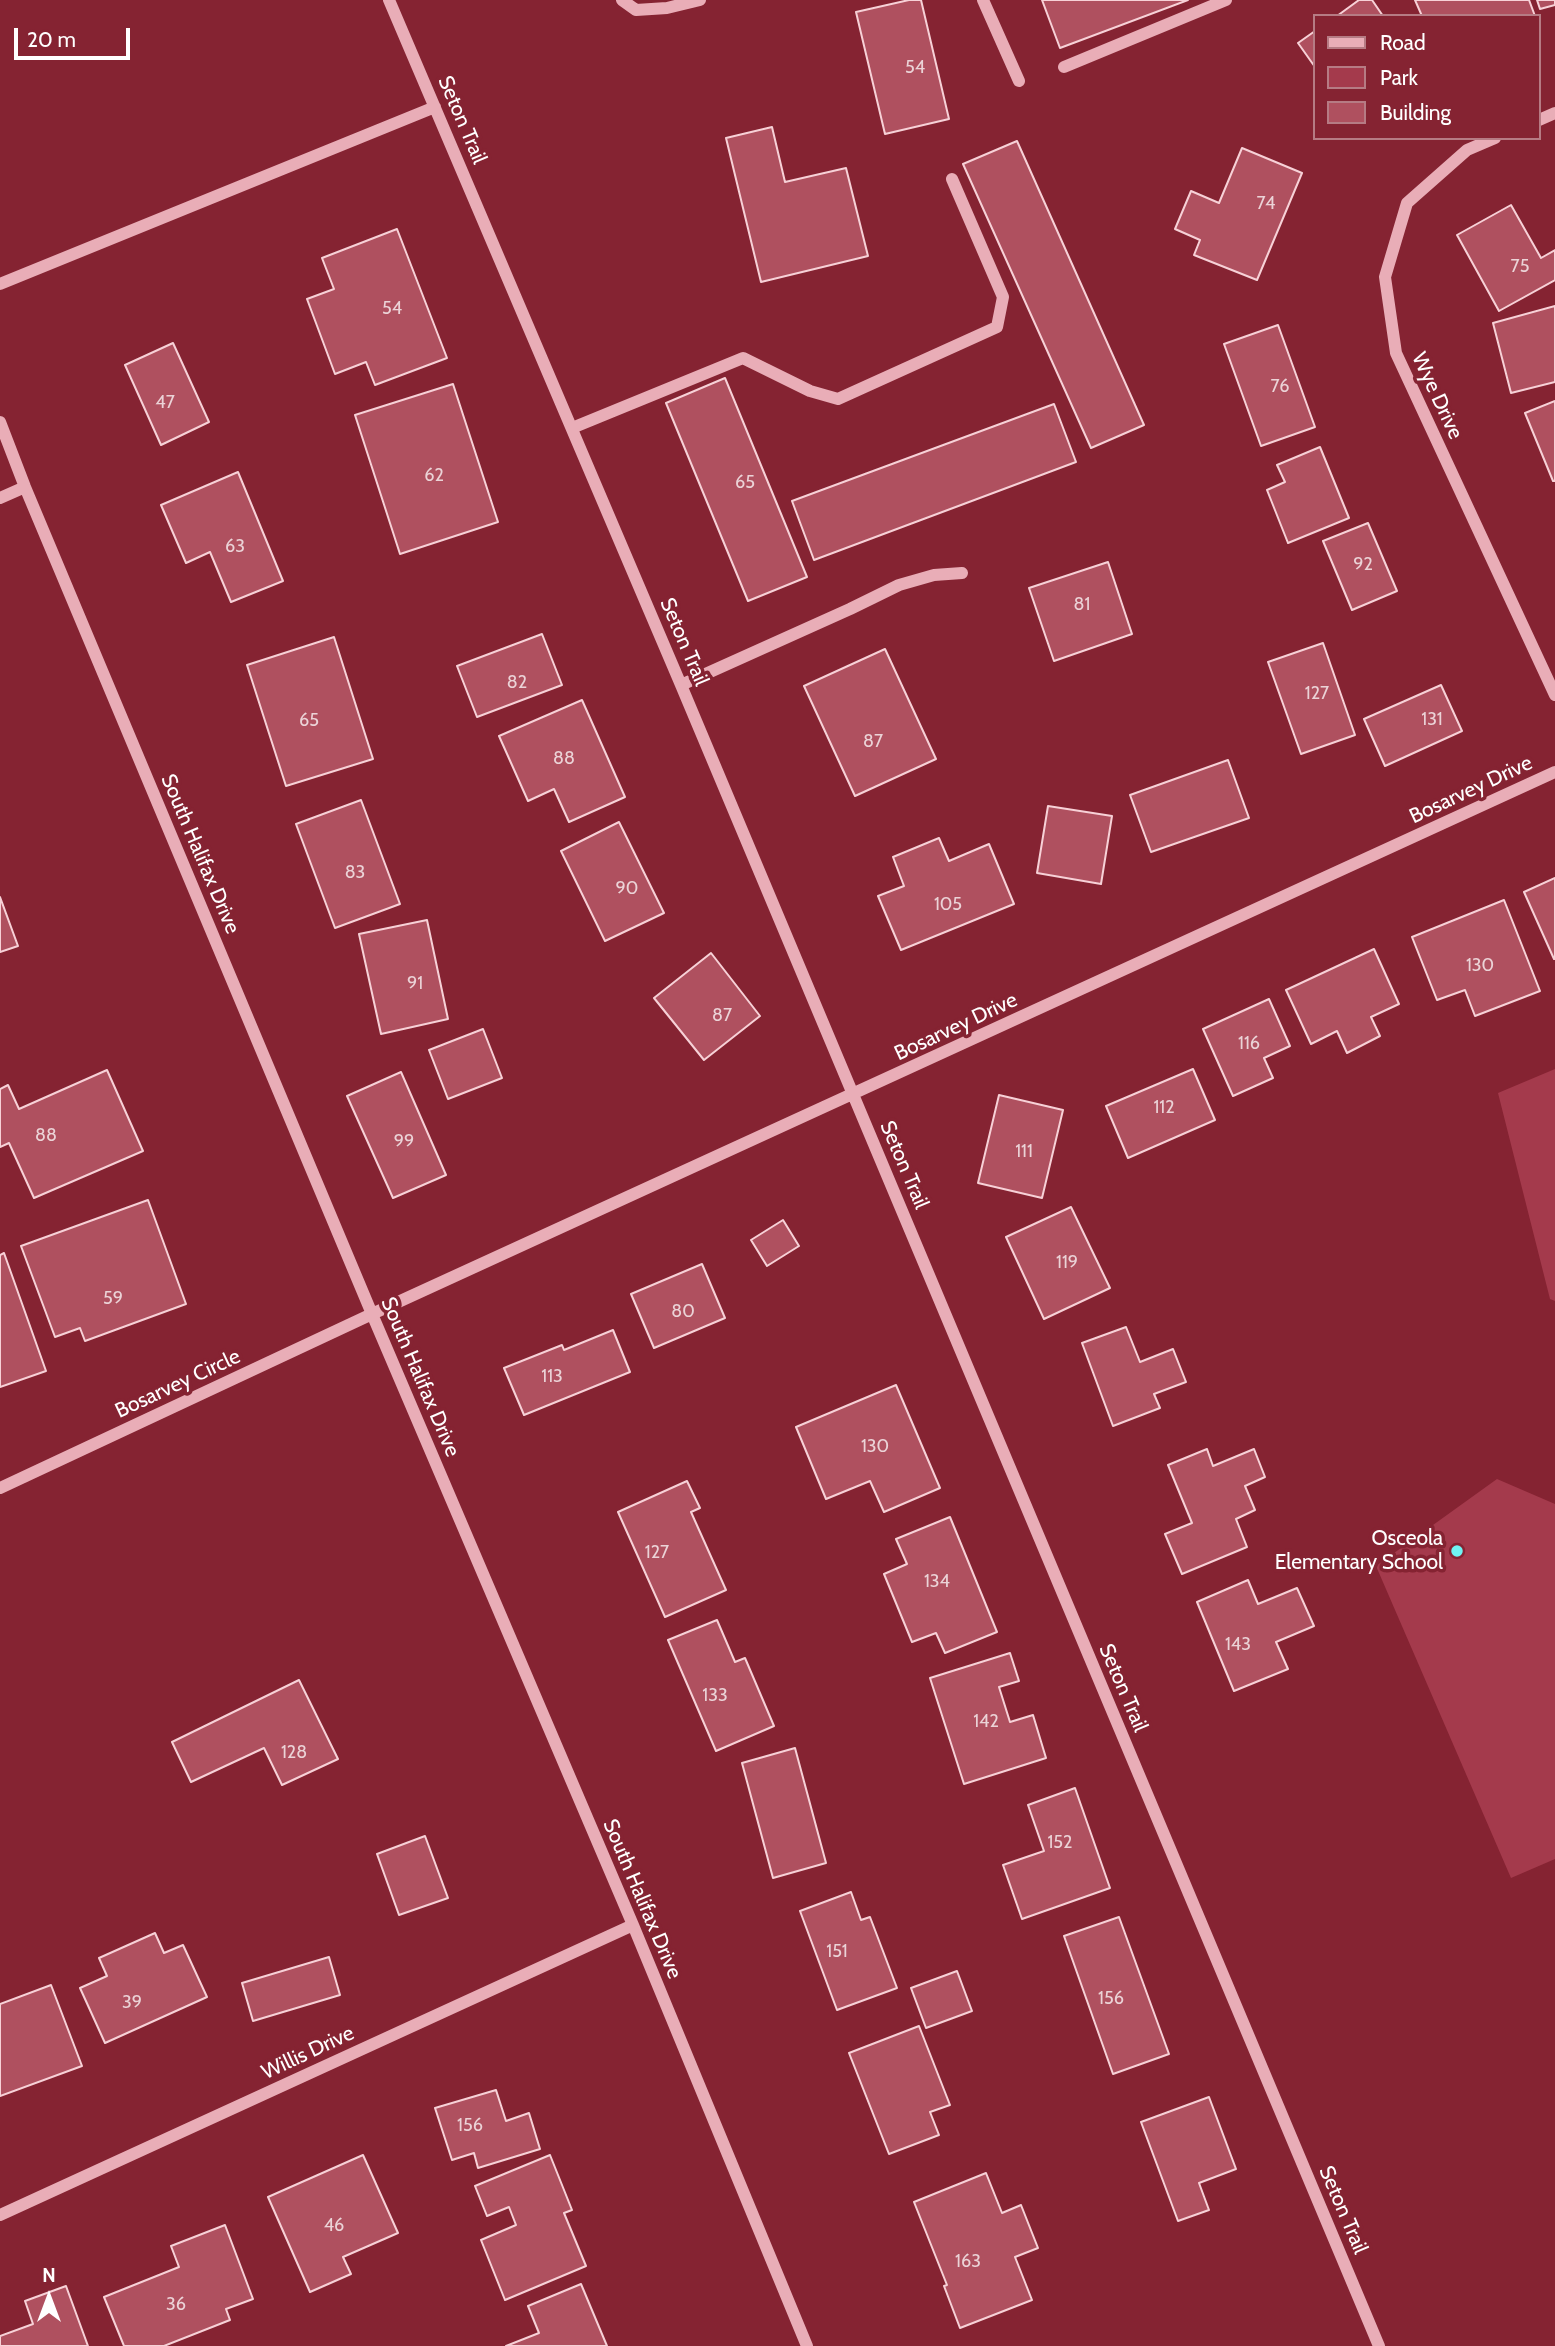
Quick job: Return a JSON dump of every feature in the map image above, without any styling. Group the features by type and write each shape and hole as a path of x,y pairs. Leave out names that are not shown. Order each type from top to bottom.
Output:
{"street":[{"name":"Seton Trail","path":"389,0 681,685 1379,2346"},
{"path":"622,0 636,10 667,8 700,0"},
{"path":"983,0 1019,81"},
{"path":"1064,67 1226,0"},
{"path":"0,284 435,107"},
{"name":"Wye Drive","path":"1490,140 1467,150 1407,203 1385,276 1396,353 1555,695"},
{"path":"572,428 743,358 810,391 838,399 996,327 1003,297 952,179"},
{"name":"South Halifax Drive","path":"0,422 372,1314 633,1925 807,2346"},
{"path":"0,498 25,487"},
{"path":"681,685 899,585 934,575 962,573"},
{"name":"Bosarvey Drive","path":"372,1314 1555,772"},
{"name":"Bosarvey Circle","path":"0,1488 372,1314"},
{"name":"Willis Drive","path":"0,2215 633,1925"}],"green space":[{"path":"1555,1069 1555,1301 1550,1299 1498,1093"},
{"path":"1497,1479 1555,1504 1555,1859 1511,1878 1376,1566"}],"building":[{"path":"909,0 921,0 949,119 885,134 856,12"},
{"path":"1042,0 1188,0 1060,48"},
{"path":"1359,0 1372,0 1382,14 1340,14"},
{"path":"1415,0 1529,0 1534,14 1421,14"},
{"path":"1537,0 1555,0 1555,5 1540,9"},
{"path":"1314,32 1314,66 1298,43"},
{"path":"772,127 785,182 846,168 868,256 761,282 726,138"},
{"path":"1017,141 1144,425 1091,448 963,164"},
{"path":"1242,148 1302,173 1257,280 1194,255 1200,240 1175,229 1191,191 1219,203"},
{"path":"1511,205 1541,258 1555,250 1555,280 1499,311 1457,235"},
{"path":"397,229 447,358 375,385 366,362 335,374 307,299 334,289 322,258"},
{"path":"1555,306 1555,382 1511,393 1493,323"},
{"path":"1278,325 1315,427 1261,446 1224,344"},
{"path":"173,343 209,422 161,445 125,365"},
{"path":"725,378 807,577 748,601 666,403"},
{"path":"453,384 498,522 400,554 355,415"},
{"path":"1555,401 1555,481 1553,481 1525,413"},
{"path":"1054,404 1076,462 814,560 792,501"},
{"path":"1320,447 1349,518 1288,543 1267,490 1285,482 1277,465"},
{"path":"238,472 283,581 231,602 210,552 186,563 161,505"},
{"path":"1368,523 1397,591 1352,610 1323,541"},
{"path":"1108,562 1132,634 1054,661 1029,588"},
{"path":"542,634 562,685 477,717 457,666"},
{"path":"334,637 373,759 286,786 247,665"},
{"path":"1323,643 1355,735 1301,754 1268,662"},
{"path":"885,649 936,759 855,796 804,686"},
{"path":"1441,685 1462,731 1385,766 1364,719"},
{"path":"582,700 625,797 569,822 554,789 528,801 499,736"},
{"path":"1228,760 1249,818 1151,852 1130,795"},
{"path":"361,800 400,904 335,928 296,824"},
{"path":"1048,806 1112,816 1101,884 1037,873"},
{"path":"619,822 664,913 605,941 561,851"},
{"path":"939,838 949,861 989,844 1014,904 901,950 878,896 904,886 893,857"},
{"path":"1555,878 1555,959 1554,959 1524,892"},
{"path":"0,897 18,946 0,952"},
{"path":"1504,900 1540,991 1475,1016 1465,990 1437,1000 1412,937"},
{"path":"427,920 448,1019 381,1034 359,934"},
{"path":"1374,949 1399,1004 1371,1017 1380,1036 1347,1053 1337,1031 1311,1044 1286,990"},
{"path":"711,953 760,1016 704,1060 654,998"},
{"path":"1269,999 1290,1046 1264,1058 1273,1078 1233,1096 1203,1029"},
{"path":"483,1029 502,1078 448,1099 429,1050"},
{"path":"1193,1069 1215,1120 1128,1158 1106,1106"},
{"path":"107,1070 143,1151 34,1198 9,1143 0,1147 0,1089 8,1085 19,1109"},
{"path":"401,1072 446,1175 393,1198 347,1096"},
{"path":"999,1095 1063,1110 1042,1198 978,1183"},
{"path":"148,1200 186,1304 85,1341 80,1328 55,1337 21,1246"},
{"path":"1071,1207 1110,1288 1044,1319 1006,1237"},
{"path":"783,1220 799,1246 767,1266 751,1240"},
{"path":"4,1253 46,1371 0,1387 0,1255"},
{"path":"702,1264 725,1318 654,1348 631,1294"},
{"path":"1126,1327 1140,1362 1173,1349 1186,1382 1154,1394 1160,1408 1113,1426 1082,1343"},
{"path":"613,1330 630,1372 524,1415 504,1368 562,1345 564,1350"},
{"path":"896,1385 940,1488 884,1512 870,1481 826,1499 796,1427"},
{"path":"1207,1449 1213,1466 1254,1449 1265,1477 1245,1486 1255,1510 1236,1519 1247,1547 1182,1574 1165,1534 1192,1523 1168,1465"},
{"path":"687,1481 700,1508 691,1512 726,1590 665,1617 618,1512"},
{"path":"950,1517 997,1632 945,1653 936,1633 912,1642 884,1574 907,1564 896,1539"},
{"path":"1248,1580 1258,1604 1297,1588 1314,1626 1276,1642 1288,1669 1234,1691 1197,1602"},
{"path":"717,1620 735,1662 745,1658 774,1726 716,1751 668,1640"},
{"path":"1010,1653 1019,1681 999,1687 1010,1722 1033,1715 1046,1758 964,1784 930,1678"},
{"path":"299,1680 338,1759 282,1785 264,1748 191,1782 172,1742"},
{"path":"795,1748 826,1863 773,1878 742,1763"},
{"path":"1075,1788 1110,1888 1022,1919 1003,1865 1044,1851 1028,1805"},
{"path":"425,1836 448,1898 399,1915 377,1854"},
{"path":"851,1892 861,1920 870,1917 897,1988 837,2010 800,1911"},
{"path":"1119,1917 1169,2054 1113,2074 1064,1936"},
{"path":"155,1933 164,1953 183,1945 207,1997 105,2043 80,1988 107,1976 99,1958"},
{"path":"329,1957 340,1995 253,2021 242,1983"},
{"path":"957,1971 972,2011 926,2028 911,1988"},
{"path":"51,1985 82,2066 0,2096 0,2004"},
{"path":"919,2026 950,2105 930,2112 939,2135 889,2154 849,2053"},
{"path":"496,2090 506,2121 529,2113 540,2149 478,2168 474,2153 452,2160 435,2108"},
{"path":"1209,2097 1236,2169 1199,2183 1209,2210 1178,2221 1141,2122"},
{"path":"363,2155 398,2233 343,2257 351,2274 310,2292 268,2197"},
{"path":"550,2155 572,2210 564,2213 586,2266 505,2300 481,2240 516,2225 509,2207 487,2216 475,2186"},
{"path":"986,2173 1002,2213 1021,2205 1038,2248 1015,2257 1032,2300 960,2328 944,2286 947,2285 914,2202"},
{"path":"225,2225 253,2299 226,2309 230,2320 164,2346 124,2346 104,2297 179,2267 171,2246"},
{"path":"581,2284 607,2346 506,2346 539,2333 528,2306"},
{"path":"66,2286 88,2346 0,2346 0,2336 33,2324 25,2301"}],"place":[{"name":"Osceola Elementary School","path":"1457,1551"}]}
